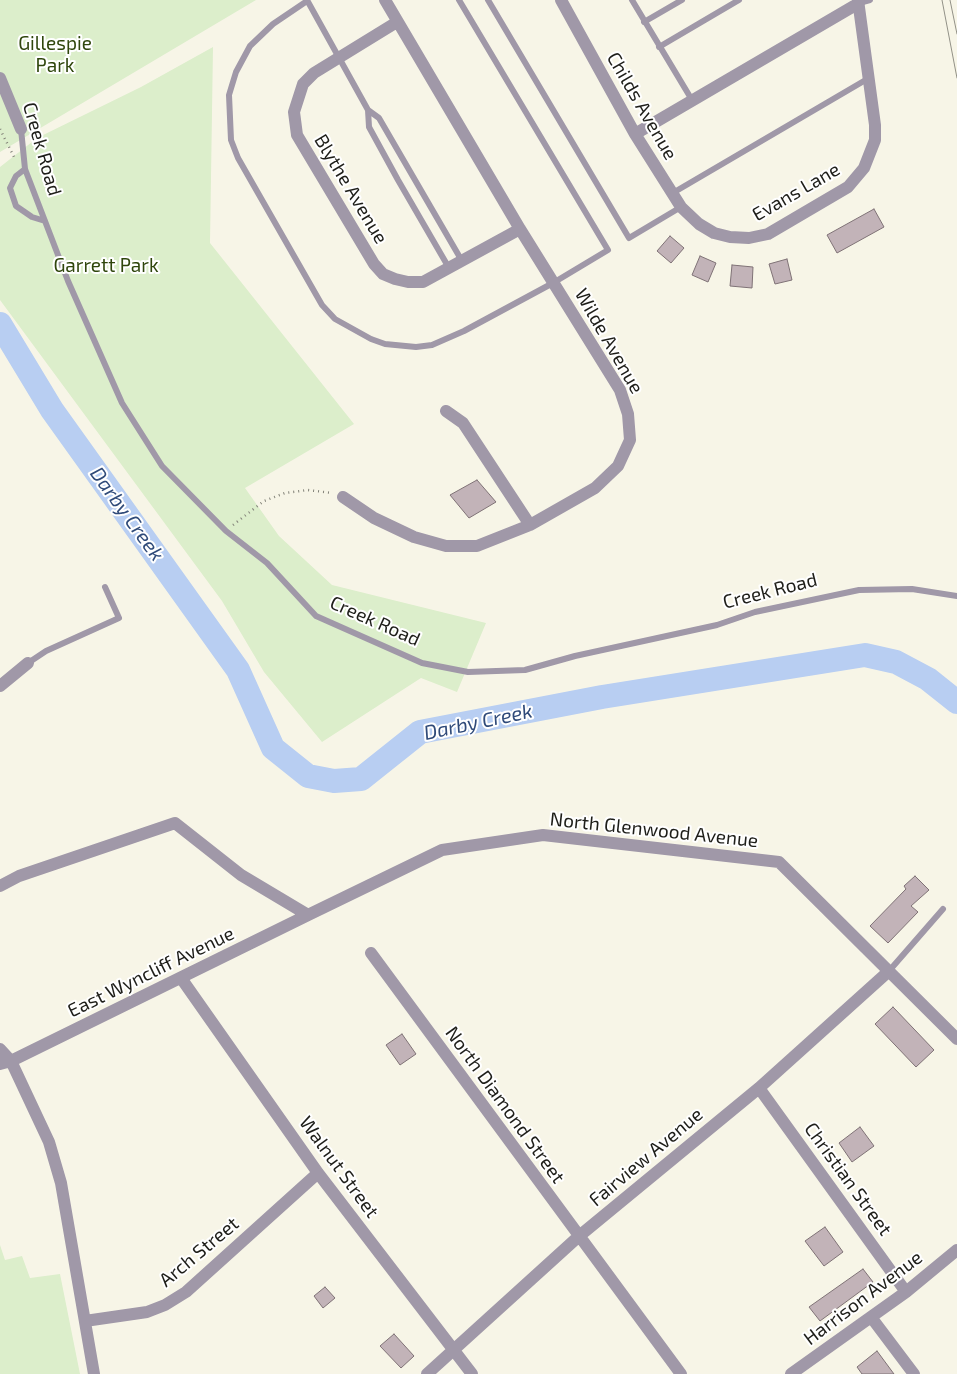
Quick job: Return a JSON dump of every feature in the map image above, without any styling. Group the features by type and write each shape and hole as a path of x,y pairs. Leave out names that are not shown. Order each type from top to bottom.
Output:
{"street":[{"name":"Wilde Avenue","path":"343,497 374,518 414,537 446,546 477,546 530,525 595,488 618,466 630,440 628,414 620,390 520,229 385,0"},
{"name":"Childs Avenue","path":"562,0 635,134 671,194 681,207 699,224"},
{"path":"635,134 862,1"},
{"name":"Evans Lane","path":"699,224 714,233 730,237 749,238 768,234 848,187 864,168 875,140 876,125 862,1"},
{"name":"Blythe Avenue","path":"398,22 314,74 303,84 294,112 296,135 374,264 383,274 408,282 422,282 520,229"},
{"name":"Creek Road","path":"0,78 21,129"},
{"path":"446,411 463,422 530,525"},
{"path":"0,686 28,663"},
{"path":"0,886 20,876 174,823 240,875 308,915"},
{"name":"North Glenwood Avenue","path":"308,915 442,850 543,836 780,862 957,1038"},
{"name":"East Wyncliff Avenue","path":"5,1062 308,915"},
{"name":"North Diamond Street","path":"371,953 578,1237 681,1374"},
{"name":"Fairview Avenue","path":"428,1374 578,1237 759,1088 889,971"},
{"name":"Walnut Street","path":"181,978 318,1173 472,1374"},
{"path":"0,1049 5,1062 49,1142 61,1183 94,1374"},
{"name":"Christian Street","path":"759,1088 906,1292"},
{"name":"Arch Street","path":"85,1321 148,1312 165,1305 186,1292 318,1173"},
{"name":"Harrison Avenue","path":"791,1374 906,1292 957,1250"},
{"path":"871,1316 914,1374"}],"lane":[{"path":"449,268 369,127 368,110 307,1 273,24 250,46 236,72 229,95 231,140 238,158 322,305 335,319 371,340 385,344 416,347 432,346 553,283 608,250 459,0"},
{"path":"488,0 629,238 681,207"},
{"path":"632,0 692,100"},
{"path":"644,22 682,0"},
{"path":"659,47 739,0"},
{"path":"671,194 870,78"},
{"path":"368,110 379,118 462,261"},
{"name":"Creek Road","path":"21,129 25,168 68,281 122,403 162,466 226,531 267,563 316,616 422,663 468,672 525,670 575,656 717,625 755,612 859,590 912,590 957,596"},
{"path":"25,168 16,176 10,188 16,206 32,217 45,221"},
{"path":"28,663 46,651 119,618 106,587"},
{"path":"889,971 943,909"}],"path":[{"path":"226,531 264,501 285,493 308,490 329,492 343,497"}],"green space":[{"name":"Gillespie Park","path":"0,0 256,0 0,152"},
{"name":"Garrett Park","path":"213,47 210,243 354,424 245,488 279,536 332,585 486,623 457,692 421,678 322,742 264,672 222,601 0,300 0,167 37,138 141,87"},
{"path":"0,1245 5,1260 22,1256 30,1278 60,1274 80,1374 0,1374"}],"building":[{"path":"874,209 884,227 837,253 827,235"},
{"path":"670,236 684,248 671,263 657,251"},
{"path":"700,256 716,263 708,282 692,275"},
{"path":"787,259 792,280 775,284 769,264"},
{"path":"732,265 753,267 752,288 730,286"},
{"path":"477,480 496,502 469,518 450,495"},
{"path":"915,876 929,890 911,906 918,912 888,943 870,926 906,889 904,886"},
{"path":"893,1007 934,1050 916,1067 875,1024"},
{"path":"402,1034 416,1054 400,1065 386,1045"},
{"path":"860,1127 874,1146 852,1162 839,1143"},
{"path":"825,1227 843,1252 824,1266 805,1241"},
{"path":"863,1269 873,1282 820,1321 809,1307"},
{"path":"325,1287 335,1298 323,1308 314,1296"},
{"path":"394,1334 414,1356 401,1368 380,1346"},
{"path":"877,1351 894,1374 862,1374 857,1367"}],"waterway":[{"name":"Darby Creek","path":"0,324 52,410 238,670 273,748 308,776 334,781 361,779 420,732 602,697 865,655 896,662 928,679 957,702"}],"tram line":[{"path":"942,0 957,78"},
{"path":"950,0 957,34"}]}
